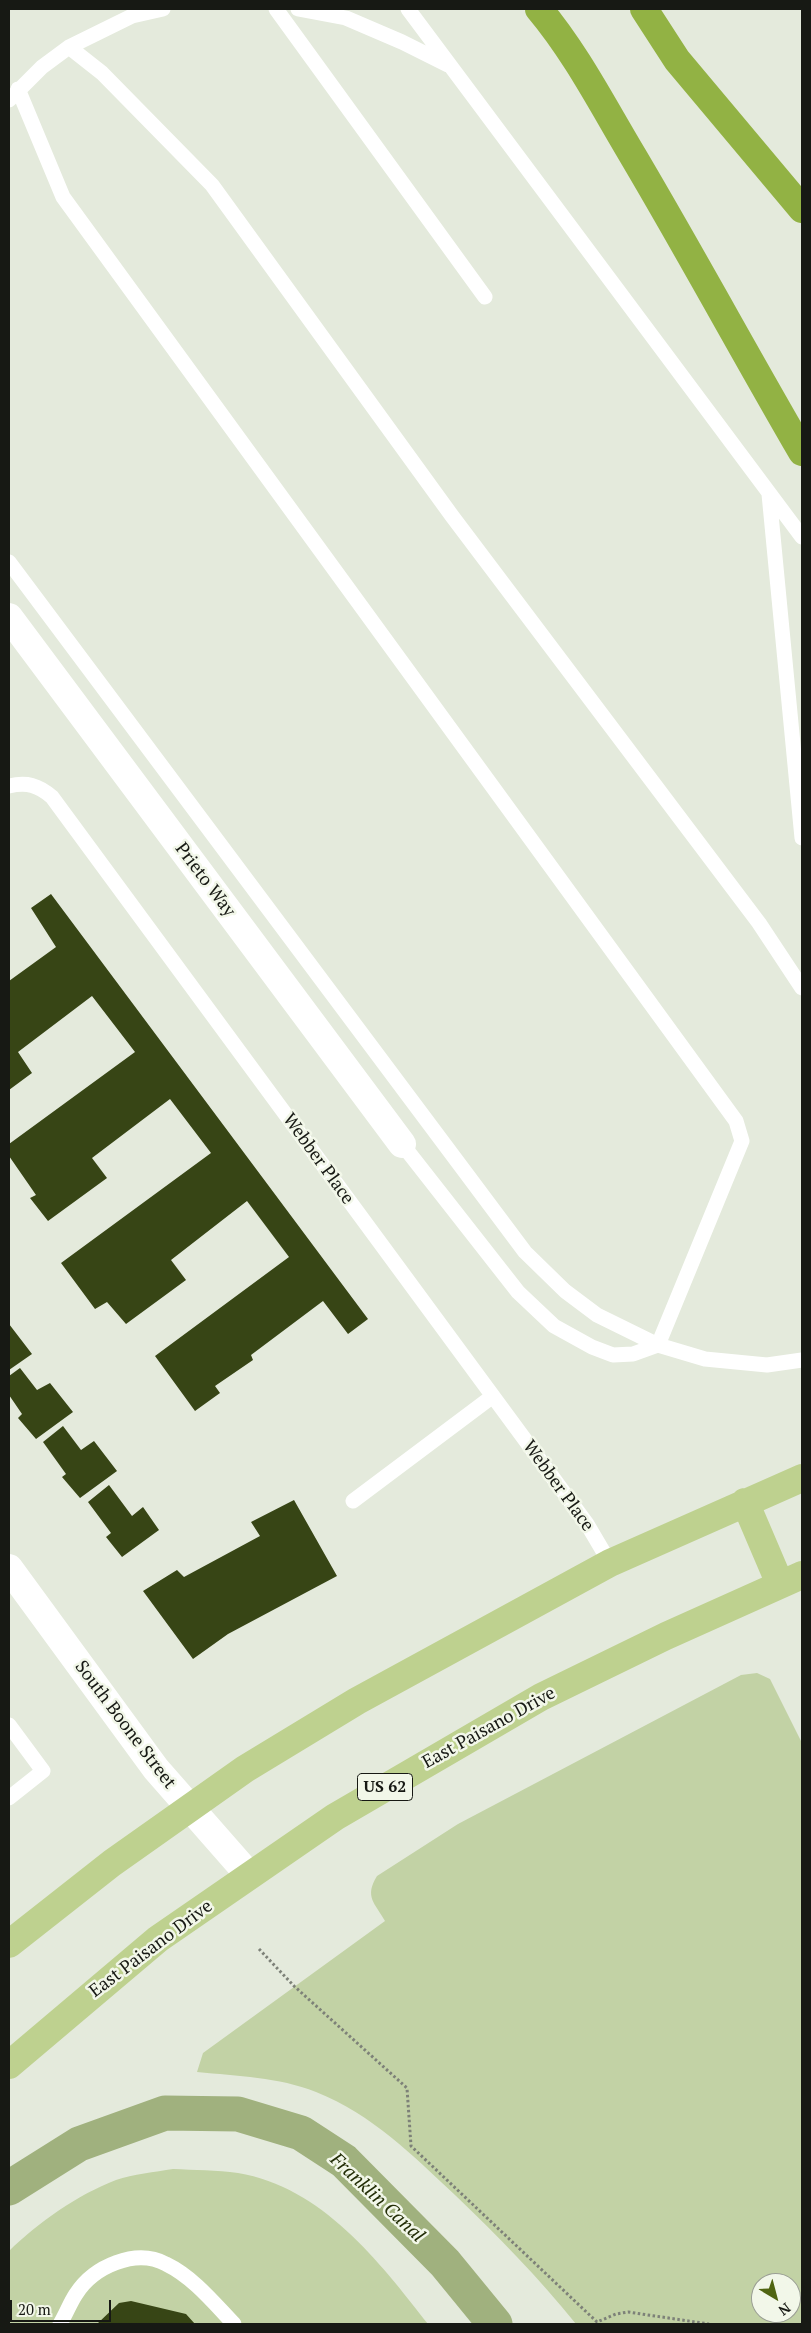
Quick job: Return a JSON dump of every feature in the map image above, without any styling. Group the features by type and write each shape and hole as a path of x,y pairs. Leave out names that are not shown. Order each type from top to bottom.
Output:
{"highway":[{"path":"539,9 584,74 676,228 706,286 802,452"},
{"path":"644,9 677,60 802,209"}],"main road":[{"path":"9,1944 112,1863 189,1808 245,1769 357,1701 610,1563 802,1478"},
{"path":"745,1502 791,1580"},
{"name":"East Paisano Drive","path":"9,2065 158,1939 335,1817 541,1698 666,1636 791,1580"}],"street":[{"name":"Prieto Way","path":"9,617 402,1144"},
{"name":"South Boone Street","path":"9,1568 156,1769 249,1876"}],"lane":[{"path":"163,9 132,16 69,48 42,67 14,94 63,197 736,1121 742,1142 658,1345 633,1354 613,1354 592,1347 554,1326 518,1292 402,1144"},
{"path":"276,9 485,297"},
{"path":"298,9 346,18 402,42 450,67"},
{"path":"408,9 802,537"},
{"path":"69,48 102,73 212,185 452,516 759,923 802,988"},
{"path":"768,492 802,838"},
{"path":"9,562 525,1252 565,1291 597,1315 658,1345 705,1359 767,1365 802,1360"},
{"name":"Webber Place","path":"9,786 22,783 41,787 52,797 587,1524 610,1563"},
{"path":"353,1502 493,1396"},
{"path":"9,1725 43,1771 9,1798"},
{"path":"60,2324 77,2292 94,2275 121,2260 144,2257 166,2264 202,2290 234,2324"}],"path":[{"path":"259,1949 294,1986 407,2088 411,2146 597,2322 616,2314 628,2312 709,2324"}],"green space":[{"path":"757,1673 770,1679 802,1740 802,2324 576,2324 533,2274 455,2195 390,2137 356,2112 316,2092 287,2083 197,2072 203,2053 385,1921 371,1895 371,1889 377,1876 458,1824 741,1675"},
{"path":"173,2169 238,2173 268,2181 296,2194 322,2210 346,2230 389,2276 428,2324 9,2324 9,2251 59,2210 101,2186 123,2178"}],"building":[{"path":"51,894 368,1319 348,1334 323,1301 251,1355 253,1360 215,1386 220,1393 195,1411 155,1356 289,1257 247,1201 171,1260 186,1280 126,1324 107,1302 95,1309 61,1263 211,1153 170,1099 92,1158 107,1178 48,1221 30,1198 36,1195 9,1156 9,1144 135,1052 92,996 18,1052 32,1073 9,1090 9,981 56,947 31,908"},
{"path":"9,1324 32,1354 9,1370"},
{"path":"20,1368 37,1390 50,1383 73,1412 36,1439 18,1418 22,1414 9,1395 9,1376"},
{"path":"63,1426 81,1450 94,1441 117,1471 80,1498 62,1477 66,1474 43,1442"},
{"path":"109,1485 132,1516 143,1507 159,1530 122,1557 106,1537 111,1533 88,1502"},
{"path":"294,1500 337,1576 228,1634 193,1659 143,1591 177,1570 184,1577 260,1536 251,1522"},
{"path":"131,2301 186,2314 195,2324 97,2324 119,2303"}],"waterway":[{"name":"Franklin Canal","path":"9,2188 79,2144 165,2113 238,2114 301,2133 344,2161 445,2263 495,2324"}]}
